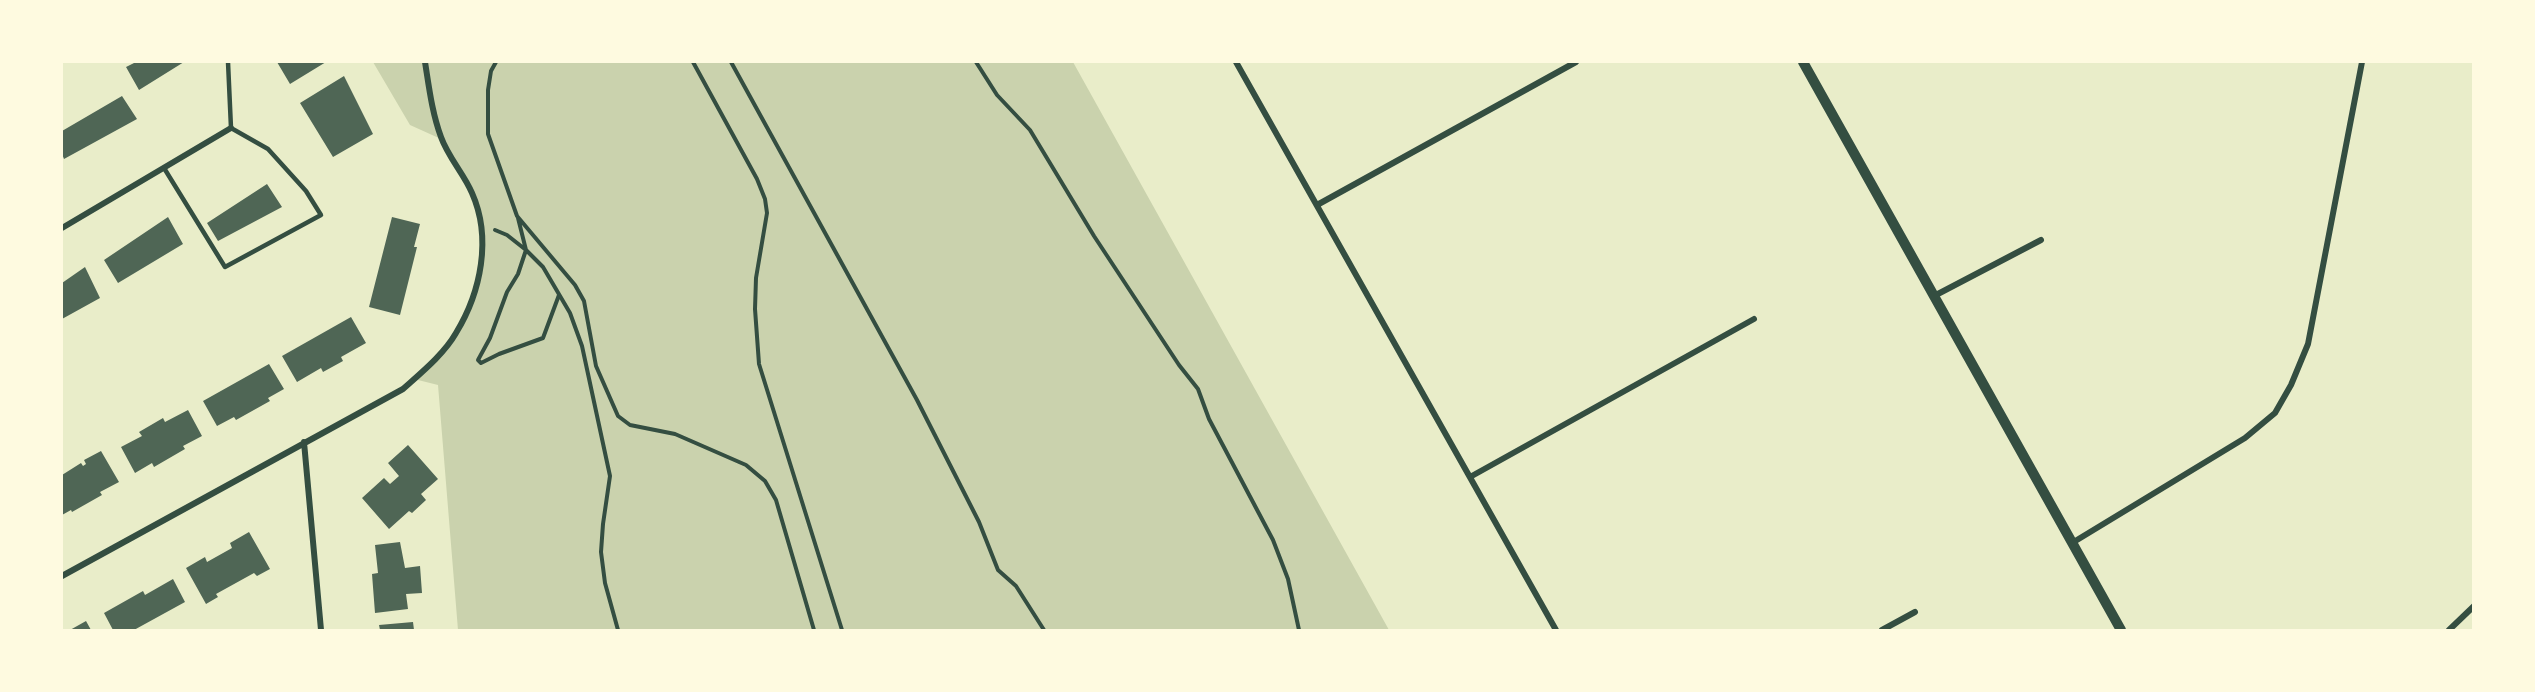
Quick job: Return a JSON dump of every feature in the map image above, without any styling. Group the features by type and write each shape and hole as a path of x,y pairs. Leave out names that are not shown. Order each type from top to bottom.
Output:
{"street":[{"path":"62,576 403,389 432,363 456,334 476,290 484,243 473,194 441,138 429,92 425,62"},
{"path":"1236,62 1557,630"},
{"path":"1317,205 1576,62"},
{"path":"1803,62 2121,630"},
{"path":"2072,543 2245,438 2275,413 2291,385 2308,344 2362,62"},
{"path":"62,228 231,128"},
{"path":"1934,296 2041,240"},
{"path":"1470,477 1754,319"},
{"path":"304,442 321,630"},
{"path":"2449,630 2474,606"},
{"path":"1882,630 1915,612"}],"lane":[{"path":"164,168 225,267 321,215 306,191 268,149 231,128 228,62"}],"path":[{"path":"496,62 491,71 488,90 488,134 517,216 526,250 518,274 507,292 490,338 478,360 481,363 543,338 560,294"},
{"path":"693,62 758,179 765,199 767,213 756,278 755,309 759,364 842,630"},
{"path":"730,62 917,400 979,522 998,570 1023,596 1044,630"},
{"path":"976,62 1002,100 1030,130 1088,228 1179,365 1198,389 1209,419 1273,540 1288,579 1299,630"},
{"path":"517,216 580,292 588,314 600,377 622,421 675,434 746,465 772,490 814,630"},
{"path":"480,225 507,235 543,267 570,313 582,346 610,476 601,552 605,583 618,630"}],"green space":[{"path":"373,62 1073,62 1389,630 458,630 438,385 414,379 456,334 476,290 484,243 473,194 441,139 410,125"}],"building":[{"path":"136,62 184,62 139,90 126,67"},
{"path":"277,62 326,62 290,84"},
{"path":"344,76 373,134 333,157 300,103"},
{"path":"122,96 137,119 64,159 62,131"},
{"path":"267,184 282,207 218,241 207,223"},
{"path":"168,217 183,244 118,283 104,260"},
{"path":"392,217 420,224 414,247 417,247 400,315 369,307"},
{"path":"85,267 100,298 62,319 62,283"},
{"path":"351,317 366,343 341,357 343,361 323,372 321,368 297,382 282,356"},
{"path":"269,364 284,389 268,398 270,401 236,420 234,417 217,426 203,401"},
{"path":"188,410 202,436 183,446 185,449 154,467 152,463 135,473 121,447 142,436 139,432 163,418 165,422"},
{"path":"408,445 438,479 421,494 426,500 412,513 409,511 389,529 362,498 384,478 390,484 399,476 388,463"},
{"path":"101,451 119,482 100,492 102,495 62,515 62,475 81,463 83,466 86,464 84,460"},
{"path":"249,532 270,569 257,576 254,573 216,594 218,597 206,604 186,568 205,557 207,562 232,548 230,543"},
{"path":"400,542 405,568 420,566 422,593 406,594 408,609 375,613 372,574 378,573 375,545"},
{"path":"173,579 185,602 134,630 113,630 104,613 143,591 145,595"},
{"path":"86,621 91,630 70,630"},
{"path":"413,622 414,630 380,630 379,625"}]}
